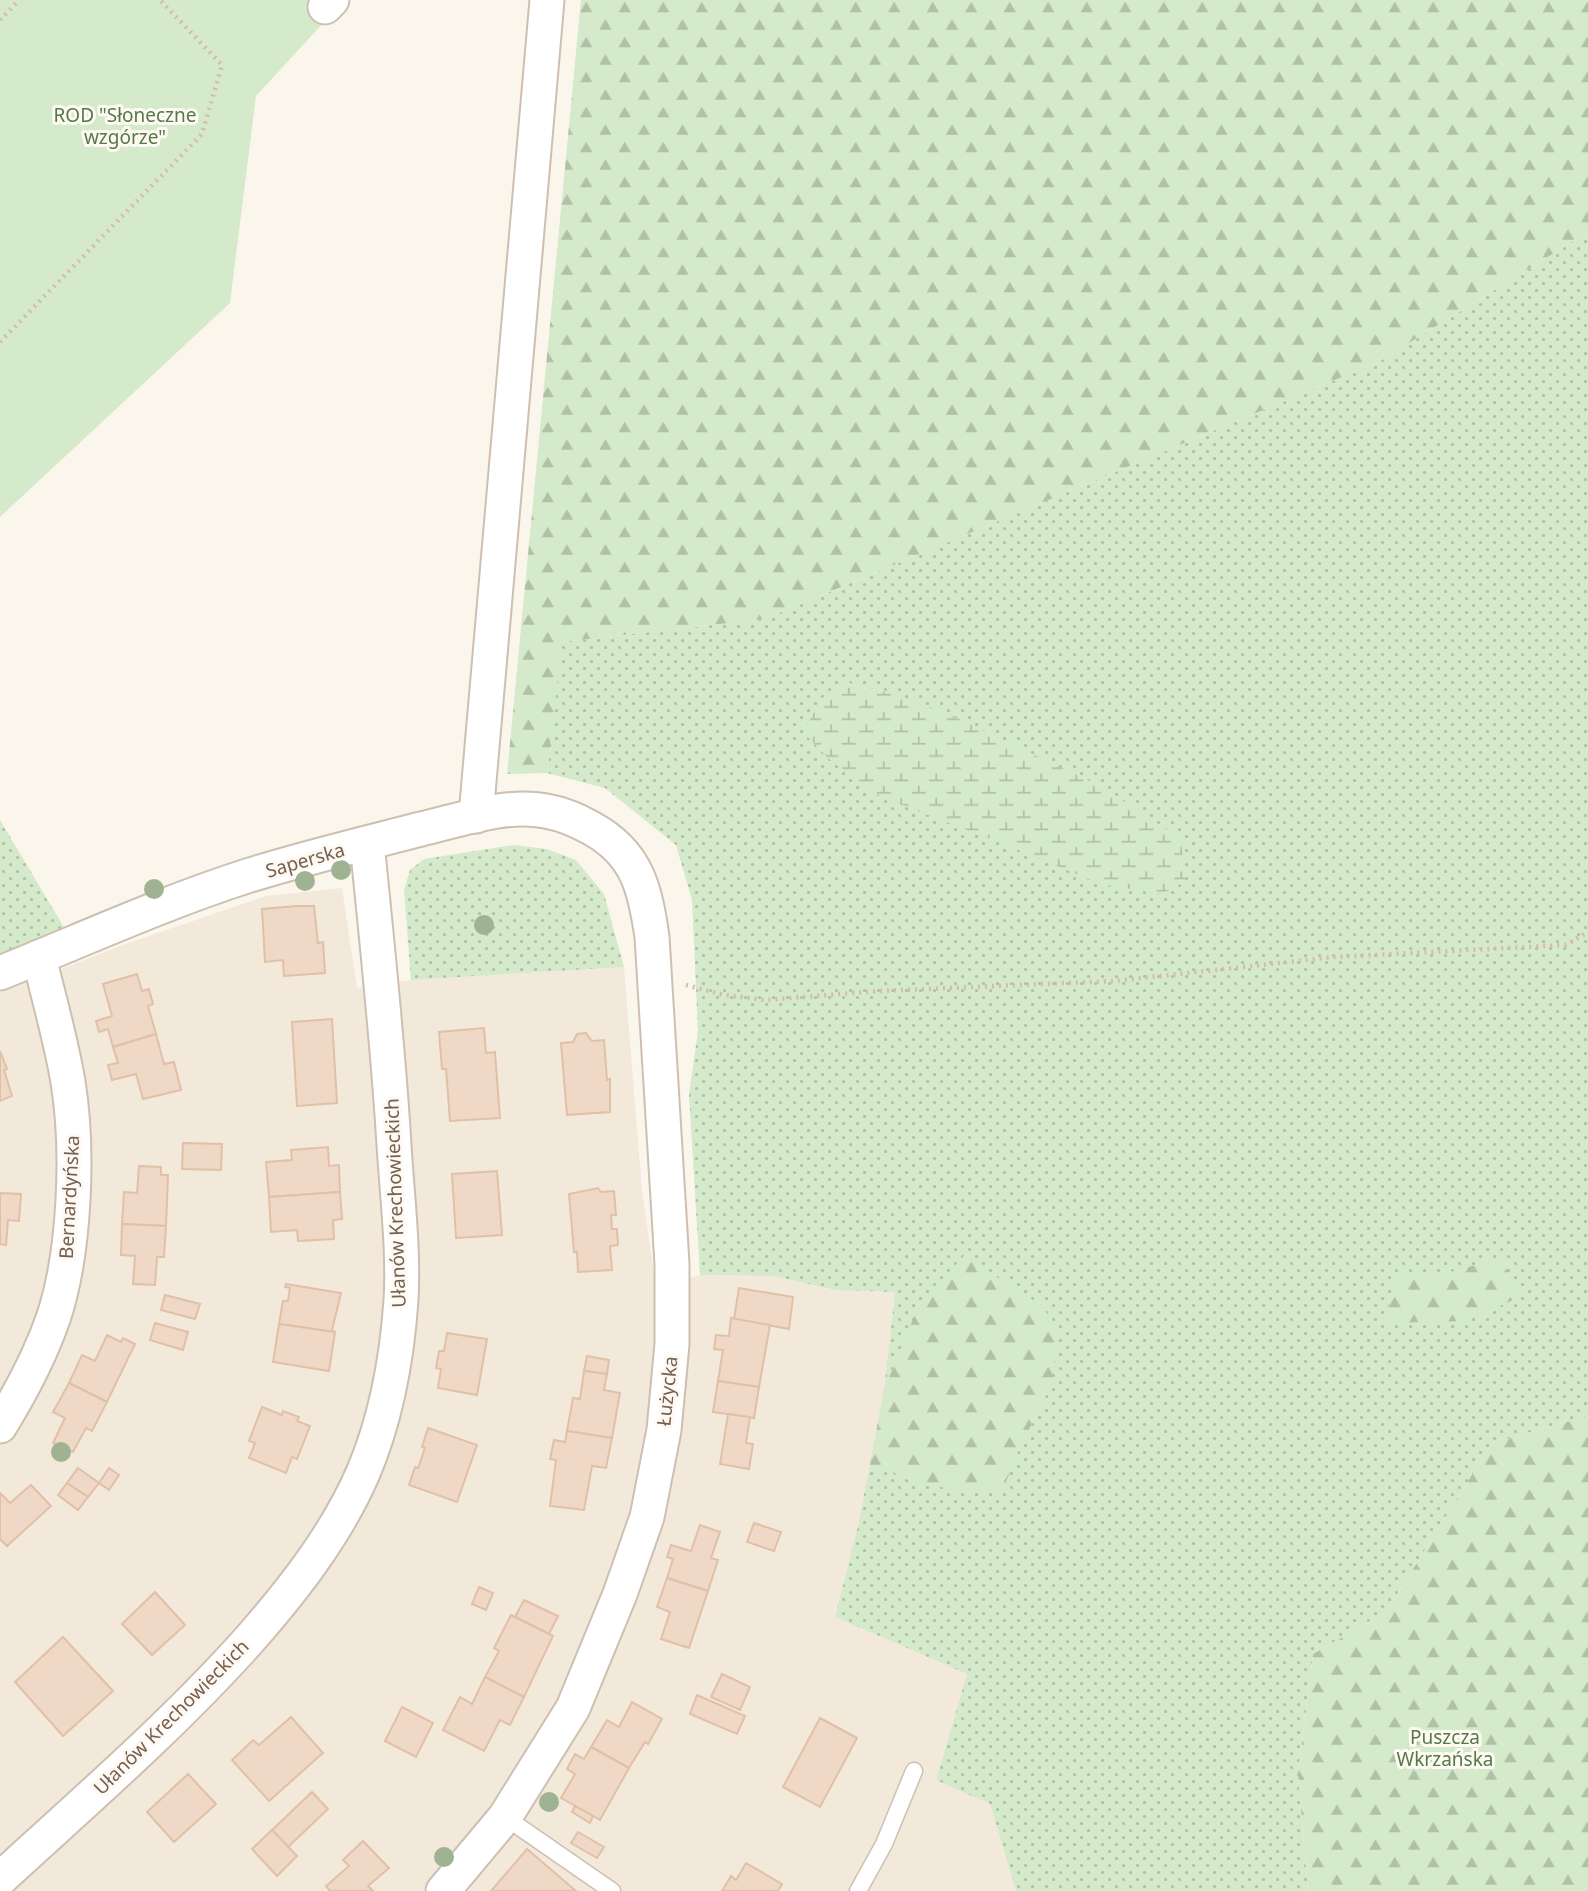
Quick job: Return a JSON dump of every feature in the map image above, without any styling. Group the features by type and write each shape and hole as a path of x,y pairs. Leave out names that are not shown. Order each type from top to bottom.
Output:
{"street":[{"path":"476,816 547,0"},
{"name":"Saperska","path":"0,973 246,877 368,842 476,816 504,811 545,810 580,822 616,843"},
{"name":"Ułanów Krechowieckich","path":"0,1879 127,1764 205,1688 279,1606 325,1543 362,1475 383,1417 394,1361 401,1297 389,1062 368,842"},
{"name":"Łużycka","path":"443,1891 505,1817 573,1708 620,1594 647,1517 664,1430 672,1344 672,1264 656,977 644,893 632,865 616,843"},
{"name":"Bernardyńska","path":"0,1426 37,1358 49,1329 62,1283 67,1250 74,1160 71,1106 39,957"}],"lane":[{"path":"858,1891 884,1844 914,1771"},
{"path":"505,1817 612,1891"}],"path":[{"path":"0,20 19,0"},
{"path":"0,342 202,134 222,65 160,0"},
{"path":"656,977 724,995 765,1000 878,991 1114,981 1334,957 1566,945 1588,932"}],"shaded area":[{"path":"342,888 357,988 411,980 624,967 642,1190 656,1286 700,1275 773,1276 835,1290 895,1292 884,1390 858,1526 835,1617 967,1674 936,1780 990,1803 1016,1891 0,1891 0,993 125,944 266,896"}],"green space":[{"name":"ROD \"Słoneczne wzgórze\"","path":"0,0 308,0 326,20 256,96 230,303 0,517"},
{"path":"581,0 1588,0 1588,232 1380,361 765,619 562,642 547,773 507,774"},
{"path":"1588,232 1588,1416 1492,1443 1386,1612 1313,1654 1298,1774 1308,1891 1016,1891 990,1804 936,1780 967,1674 835,1617 858,1526 884,1390 895,1292 835,1290 773,1276 700,1275 689,1094 698,1031 692,900 676,845 605,788 547,773 561,642 765,619 1380,361"},
{"path":"846,682 897,695 949,714 1104,788 1181,839 1185,882 1161,894 1100,884 881,797 829,759 803,732 822,698"},
{"path":"0,820 65,929 0,955"},
{"path":"514,845 547,849 576,860 604,894 624,967 411,980 404,890 410,870 424,859"},
{"path":"964,1256 1041,1305 1059,1330 1051,1386 1020,1447 1003,1489 960,1491 911,1481 870,1465 884,1390 920,1302"},
{"path":"1501,1258 1520,1297 1466,1321 1386,1323 1394,1275 1443,1274"},
{"name":"Puszcza Wkrzańska","path":"1588,1416 1588,1891 1308,1891 1298,1774 1313,1654 1386,1612 1492,1443"}],"building":[{"path":"314,906 318,943 323,942 325,973 284,976 283,960 265,962 262,909"},
{"path":"137,974 142,991 149,989 153,1004 148,1006 156,1034 113,1047 108,1029 99,1032 96,1021 112,1016 103,984"},
{"path":"332,1019 337,1103 297,1106 292,1022"},
{"path":"484,1028 486,1053 495,1052 500,1118 450,1121 446,1069 442,1069 439,1032"},
{"path":"586,1033 592,1041 604,1040 607,1080 610,1079 610,1112 567,1115 561,1043 573,1042 577,1034"},
{"path":"156,1034 164,1064 174,1062 181,1090 143,1099 136,1074 112,1080 108,1065 118,1063 113,1047"},
{"path":"0,1051 7,1069 4,1070 12,1096 0,1101"},
{"path":"183,1143 222,1144 221,1170 182,1169"},
{"path":"328,1147 329,1166 339,1165 340,1192 269,1197 266,1162 292,1160 291,1150"},
{"path":"139,1166 161,1167 161,1175 168,1175 166,1226 122,1224 124,1192 137,1193"},
{"path":"497,1171 502,1235 456,1238 452,1174"},
{"path":"598,1188 601,1192 614,1191 616,1215 611,1215 612,1229 617,1229 618,1245 610,1246 612,1270 578,1272 569,1194"},
{"path":"340,1192 342,1219 333,1220 334,1239 298,1241 297,1230 271,1232 269,1197"},
{"path":"0,1193 21,1194 19,1221 8,1220 6,1245 0,1244"},
{"path":"122,1224 166,1226 164,1257 157,1257 155,1285 133,1284 135,1256 121,1255"},
{"path":"286,1284 341,1293 332,1330 335,1332 279,1324 283,1301 288,1301 290,1288 285,1287"},
{"path":"739,1288 793,1297 789,1329 734,1319"},
{"path":"165,1295 200,1304 195,1319 161,1310"},
{"path":"731,1318 770,1325 759,1387 718,1381 723,1350 714,1349 716,1335 729,1336"},
{"path":"155,1323 188,1332 183,1350 150,1340"},
{"path":"279,1324 335,1332 329,1371 273,1362"},
{"path":"447,1333 487,1339 477,1395 438,1388 441,1369 436,1368 439,1351 444,1351"},
{"path":"107,1335 121,1342 123,1338 135,1344 107,1402 69,1383 82,1355 95,1361"},
{"path":"587,1356 609,1360 607,1374 584,1371"},
{"path":"584,1371 607,1374 604,1390 620,1393 612,1438 567,1431 573,1398 580,1399"},
{"path":"718,1381 759,1387 754,1418 713,1412"},
{"path":"69,1383 107,1402 92,1431 86,1428 73,1452 53,1443 65,1418 53,1412"},
{"path":"262,1407 282,1415 283,1411 299,1417 297,1421 310,1426 297,1459 292,1457 286,1473 249,1458 255,1443 249,1441"},
{"path":"728,1414 750,1417 746,1443 753,1444 749,1469 720,1464"},
{"path":"428,1428 477,1445 457,1502 409,1485 425,1448 422,1447"},
{"path":"567,1431 612,1438 606,1468 592,1466 584,1510 550,1506 556,1460 550,1459 554,1440 565,1442"},
{"path":"78,1468 99,1483 88,1497 67,1483"},
{"path":"109,1468 119,1475 109,1490 99,1483"},
{"path":"67,1483 88,1497 78,1510 58,1495"},
{"path":"31,1485 51,1506 7,1546 0,1539 0,1493 10,1503"},
{"path":"754,1523 781,1532 774,1551 747,1542"},
{"path":"700,1525 720,1532 711,1558 718,1560 708,1591 667,1578 673,1559 667,1557 671,1545 691,1551"},
{"path":"667,1578 708,1591 689,1648 661,1639 670,1612 657,1607"},
{"path":"479,1587 493,1593 486,1610 472,1604"},
{"path":"155,1592 185,1625 152,1655 122,1624"},
{"path":"524,1600 558,1616 549,1634 515,1617"},
{"path":"511,1615 553,1636 524,1697 485,1677 499,1651 494,1648"},
{"path":"63,1637 113,1691 63,1736 15,1682"},
{"path":"722,1674 750,1687 740,1710 711,1697"},
{"path":"485,1677 524,1697 510,1725 500,1720 484,1751 443,1730 460,1697 472,1704"},
{"path":"697,1695 745,1716 737,1734 690,1714"},
{"path":"632,1702 662,1719 648,1744 645,1742 629,1768 591,1747 607,1720 619,1727"},
{"path":"402,1707 433,1723 416,1757 385,1741"},
{"path":"291,1717 323,1753 269,1801 232,1760 253,1740 259,1745"},
{"path":"820,1718 857,1738 820,1807 783,1787"},
{"path":"591,1747 629,1768 600,1820 561,1798 575,1774 567,1769 575,1754 584,1759"},
{"path":"188,1774 216,1804 174,1842 147,1812"},
{"path":"312,1792 328,1809 288,1847 272,1830"},
{"path":"575,1806 593,1816 590,1823 572,1812"},
{"path":"272,1830 297,1856 277,1876 252,1849"},
{"path":"578,1832 604,1847 597,1858 571,1843"},
{"path":"363,1841 389,1868 368,1886 373,1891 330,1891 326,1886 349,1866 343,1860"},
{"path":"527,1849 576,1891 491,1891"},
{"path":"746,1863 782,1884 778,1891 722,1891 731,1876 736,1880"}]}
